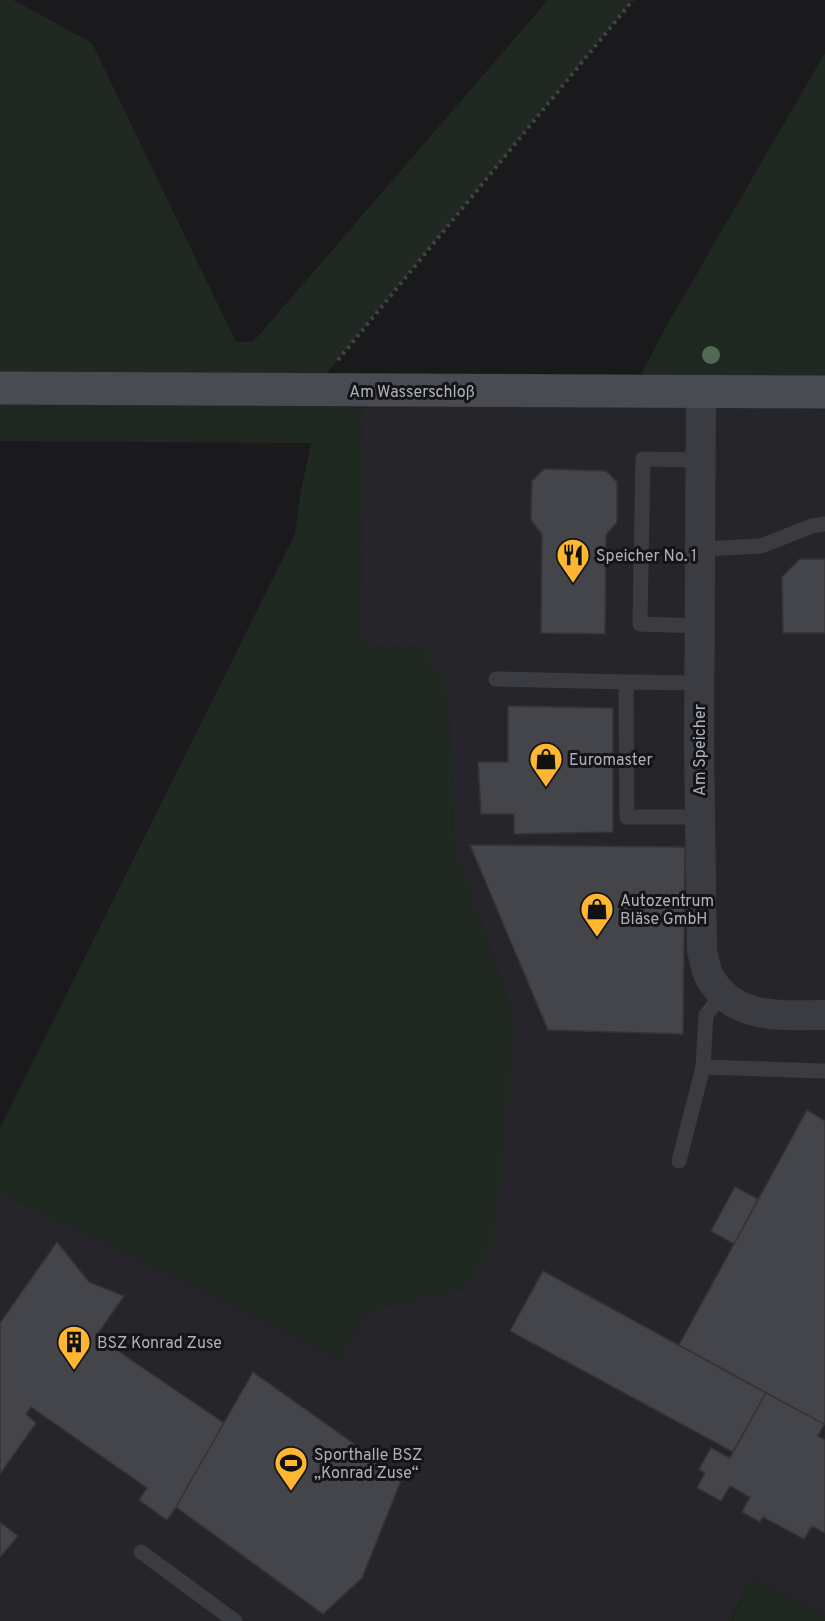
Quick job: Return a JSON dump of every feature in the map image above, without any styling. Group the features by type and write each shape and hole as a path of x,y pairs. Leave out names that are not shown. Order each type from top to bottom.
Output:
{"street":[{"name":"Am Wasserschloß","path":"0,388 825,392"},
{"name":"Am Speicher","path":"702,392 699,683 702,951 708,973 723,993 740,1007 765,1015 825,1015"}],"lane":[{"path":"700,626 640,624 643,459 701,460"},
{"path":"701,549 761,546 812,526 825,524"},
{"path":"496,679 699,683"},
{"path":"627,682 627,817 699,817"},
{"path":"679,1161 703,1067 706,1015 723,993"},
{"path":"703,1067 825,1071"},
{"path":"141,1552 235,1621"}],"path":[{"path":"313,391 633,0"}],"shaded area":[{"path":"0,0 13,0 92,43 236,342 253,342 548,0 633,0 313,390 361,391 364,473 358,618 360,635 371,645 423,648 444,677 450,713 453,843 516,1022 494,1238 466,1289 367,1311 341,1361 0,1192 0,1128 295,534 311,443 0,441"},
{"path":"825,53 825,392 633,391 664,330"},
{"path":"361,391 825,392 825,1614 753,1578 730,1621 0,1621 0,1192 341,1361 367,1311 466,1289 516,1022 453,843 450,713 423,648 371,645 360,635 358,618 364,473"},
{"path":"753,1578 825,1614 825,1621 731,1621"}],"building":[{"name":"Speicher No. 1","path":"544,469 606,471 617,482 617,522 606,535 605,634 541,633 542,534 531,520 532,481"},
{"path":"800,559 825,559 825,633 783,633 782,577"},
{"name":"Euromaster","path":"508,706 613,708 613,832 514,834 514,814 481,814 478,762 508,762"},
{"name":"Autozentrum Bläse GmbH","path":"470,845 685,847 683,1034 548,1030"},
{"path":"807,1110 825,1121 825,1425 679,1345"},
{"path":"735,1187 758,1199 734,1244 711,1231"},
{"name":"BSZ Konrad Zuse","path":"57,1242 89,1282 124,1296 96,1336 224,1423 167,1520 139,1500 147,1488 31,1407 26,1414 36,1423 0,1474 0,1323"},
{"path":"543,1271 766,1393 733,1452 510,1331"},
{"name":"Sporthalle BSZ „Konrad Zuse“","path":"253,1372 402,1478 362,1578 323,1614 176,1507"},
{"path":"766,1393 824,1424 818,1436 825,1440 825,1533 812,1526 804,1539 763,1517 760,1522 742,1512 750,1497 730,1486 721,1501 697,1488 705,1473 699,1469 711,1448 730,1458"},
{"path":"0,1522 18,1536 0,1557"}],"place":[{"name":"Speicher No. 1","path":"573,584"},
{"name":"Euromaster","path":"546,788"},
{"name":"Autozentrum Bläse GmbH","path":"597,938"},
{"name":"BSZ Konrad Zuse","path":"74,1371"},
{"name":"Sporthalle BSZ „Konrad Zuse“","path":"291,1492"}]}
